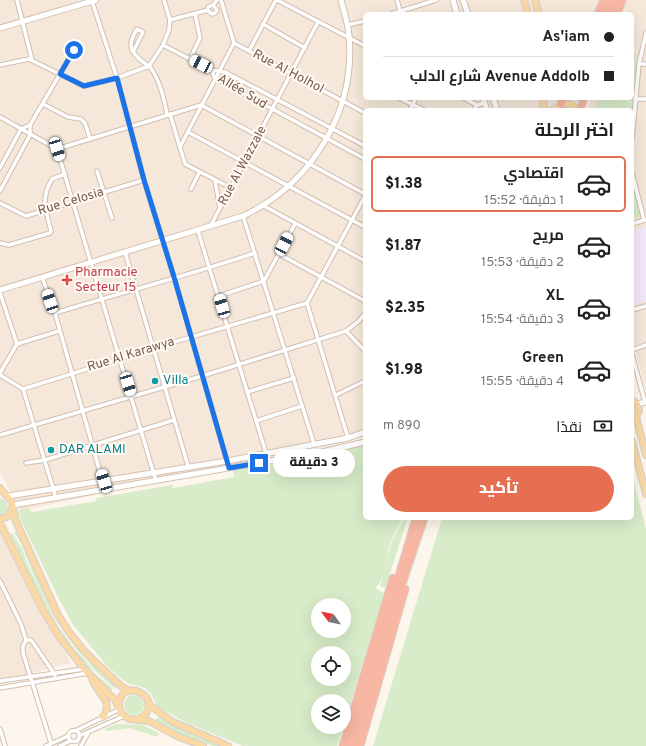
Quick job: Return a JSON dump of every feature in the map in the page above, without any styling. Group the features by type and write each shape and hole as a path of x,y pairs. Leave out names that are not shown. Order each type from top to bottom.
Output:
{"highway":[{"path":"599,12 604,0"},
{"path":"605,12 610,0"},
{"path":"611,12 616,0"},
{"path":"618,12 622,0"},
{"path":"360,746 413,562 416,520"},
{"path":"344,746 416,529 423,520"},
{"path":"354,746 416,529"}],"main road":[{"path":"524,0 527,12"},
{"path":"535,0 538,12"},
{"path":"561,101 573,105 574,108"},
{"path":"634,401 638,404 639,411 634,418 646,455"},
{"path":"634,449 646,494"},
{"path":"0,488 13,507 15,519 45,587 66,627 86,653 119,684 130,691"},
{"path":"0,519 7,517 13,507"},
{"path":"0,522 46,616 69,650 119,708 124,716 129,719 149,721 181,738 203,746"},
{"path":"88,673 94,685 107,702 108,709 103,717"},
{"path":"119,708 122,696 130,691 136,690 142,693 147,698 148,704 146,713 138,719"},
{"path":"148,704 173,722 228,746"}],"street":[{"path":"17,0 32,60"},
{"path":"0,65 28,59 32,60 84,86 117,78 150,66 163,45 169,30 170,20 164,0"},
{"path":"170,20 208,10 209,6 213,5 217,0"},
{"path":"180,147 234,43 221,0"},
{"path":"249,51 277,0 363,45"},
{"path":"17,344 0,291 244,216 264,206 288,187 310,164 328,139 341,100 348,69 349,37 341,0"},
{"path":"396,0 400,12"},
{"path":"403,12 436,0"},
{"path":"454,0 457,12"},
{"path":"464,0 467,12"},
{"path":"0,28 94,1 117,78 144,180 174,277 229,468"},
{"path":"213,5 217,8 216,12"},
{"path":"208,10 210,13 216,12 226,15"},
{"path":"190,59 200,38 195,14"},
{"path":"347,25 363,21"},
{"name":"Rue Al Wazzale","path":"211,226 318,22"},
{"path":"263,24 305,48"},
{"path":"133,52 143,32 138,29 130,41 133,52 140,60 150,66 158,81 180,147 183,162 199,173 231,188"},
{"path":"634,112 639,64 646,33"},
{"name":"Rue Al Holhol","path":"234,43 363,112"},
{"path":"163,45 211,70"},
{"path":"0,190 30,135 30,125 74,50"},
{"path":"639,64 646,64"},
{"name":"Allée Sud","path":"363,145 220,70 211,70 215,78 363,158"},
{"path":"635,99 646,99"},
{"path":"403,100 420,108"},
{"path":"411,108 415,100"},
{"path":"468,100 477,105"},
{"path":"475,108 484,100"},
{"path":"43,104 68,117 82,119 85,123 90,140"},
{"path":"0,117 57,149 201,105 363,194"},
{"path":"0,168 1,163 21,129 30,125"},
{"path":"188,132 363,226"},
{"path":"57,149 142,429 156,481"},
{"path":"98,171 112,218"},
{"path":"191,189 199,173"},
{"path":"0,243 9,245 50,233 51,231 45,209 44,198 51,180 65,174"},
{"name":"Rue Celosia","path":"0,203 24,216 144,180"},
{"path":"634,180 645,220 634,223"},
{"path":"215,181 220,208"},
{"path":"348,438 320,340 307,303 339,247 363,199"},
{"path":"264,206 363,260"},
{"path":"244,216 254,253 314,444"},
{"path":"219,296 264,281 295,224"},
{"path":"198,230 266,453"},
{"path":"125,252 188,466"},
{"path":"55,313 174,277 210,268 254,253"},
{"path":"279,254 363,300"},
{"path":"42,277 55,313 104,481 105,490"},
{"name":"Rue Al Karawya","path":"24,389 154,348 228,328 307,303"},
{"path":"634,309 646,306"},
{"path":"0,435 320,340 346,331 359,321 363,316"},
{"path":"56,498 24,389 0,374 17,344 59,331"},
{"path":"346,331 363,349"},
{"path":"634,349 646,345"},
{"path":"634,361 646,402 638,404"},
{"path":"247,392 294,378"},
{"path":"336,395 363,382"},
{"path":"256,421 302,406"},
{"path":"26,464 45,460 174,420"},
{"path":"4,495 54,489 188,466 227,461 348,438 363,433"},
{"path":"13,507 56,498 343,448 363,443"},
{"path":"0,581 21,624 26,640 22,649 51,743"},
{"path":"26,640 29,640 34,644 57,678"},
{"path":"0,681 30,676 88,673"},
{"path":"0,688 88,673"},
{"path":"46,746 68,736 70,732 75,731 119,708"},
{"path":"77,741 79,736 124,716"},
{"path":"0,729 5,746"},
{"path":"75,731 79,736"},
{"path":"77,741 80,746 88,732"},
{"path":"68,736 70,741"},
{"path":"60,746 70,741 77,741"}],"shaded area":[{"path":"0,0 601,0 596,12 363,12 363,100 560,100 557,108 363,108 363,436 20,511 0,472"},
{"path":"626,0 646,0 646,391 634,345 634,108 588,108 590,100 634,100 634,12 621,12"},
{"path":"646,227 646,301 634,304 634,230"},
{"path":"0,530 22,575 71,663 0,682"}],"green space":[{"path":"634,53 637,55 634,95"},
{"path":"598,100 634,100 633,108 595,108"},
{"path":"634,185 640,216 634,218"},
{"path":"363,445 363,520 401,520 389,547 384,573 379,584 375,588 384,593 351,702 351,694 311,694 311,734 341,734 337,746 243,746 187,723 157,706 151,694 145,688 127,683 108,667 74,626 59,599 18,514 19,510 28,507 32,512 96,501 96,498 172,485 173,488 234,477 233,470 340,452"},
{"path":"634,482 646,529 646,746 373,746 441,520 634,520"},
{"path":"0,498 6,501 8,507 5,513 0,515"},
{"path":"403,520 407,520 385,588 380,586 392,541"},
{"path":"17,531 42,584 87,657 116,686 114,688 93,669 87,659 75,648 57,621 32,572 22,545 14,532"},
{"path":"12,533 22,548 30,571 57,624 74,649 86,660 93,672 113,689 111,691 94,674 78,656 65,638 41,598 10,534"},
{"path":"130,695 138,695 144,701 144,709 138,715 130,715 124,709 124,701"},
{"path":"158,717 182,730 219,746 213,746 182,735 155,721"},
{"path":"116,724 143,725 159,733 157,737 130,728 106,731 105,729"}],"tunnel":[{"path":"566,108 569,100"},
{"path":"572,108 575,100"}],"place":[{"name":"Pharmacie Secteur 15","path":"67,280"},
{"name":"Villa","path":"155,381"},
{"name":"DAR ALAMI","path":"51,450"}],"route":[{"path":"74,50 60,74 84,86 117,78 144,180 174,277 229,468 259,463"}]}
